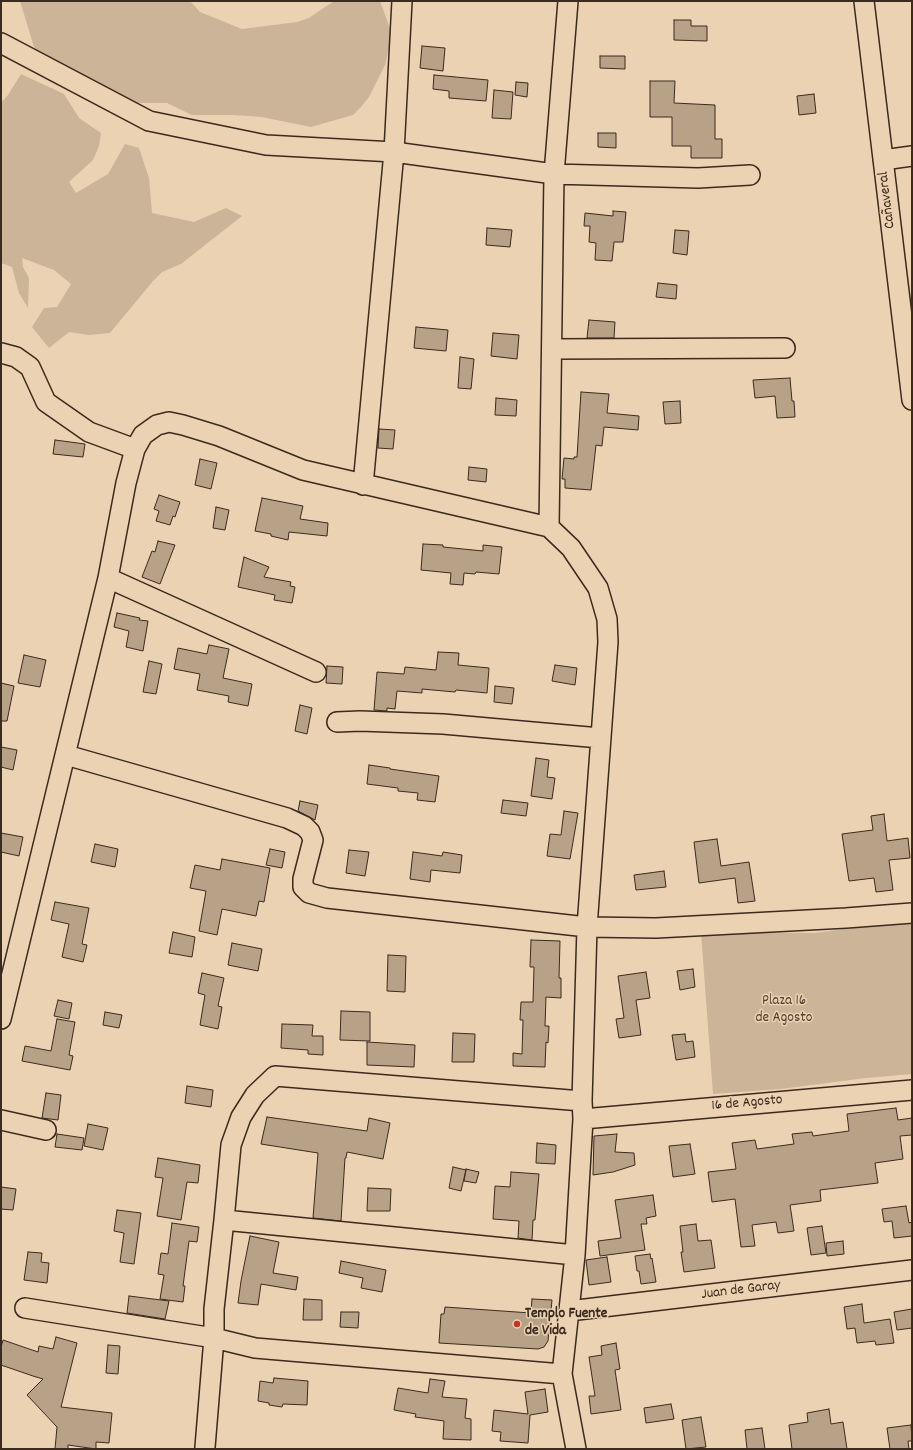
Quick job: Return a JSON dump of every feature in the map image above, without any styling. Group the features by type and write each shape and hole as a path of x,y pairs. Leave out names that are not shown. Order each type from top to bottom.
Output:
{"street":[{"path":"363,485 394,152 402,1"},
{"path":"549,527 554,174 568,1"},
{"name":"Cañaveral","path":"864,1 912,400"},
{"path":"1,42 149,121 266,145 394,152 554,174 698,178 750,175"},
{"path":"883,160 912,156"},
{"path":"552,349 785,348"},
{"path":"1,353 16,357 30,367 46,402 89,432 134,449"},
{"path":"1,1019 108,578 134,449 143,436 157,425 169,422 183,425 219,436 303,470 549,527 571,548 598,588 608,619 608,642 587,927 582,1110 575,1256 562,1374 576,1449"},
{"path":"108,578 316,672"},
{"path":"337,722 360,721 442,724 600,738"},
{"path":"66,755 287,818 304,826 310,832 314,840 303,879 303,887 309,893 327,898 587,927 656,928 912,913"},
{"name":"16 de Agosto","path":"205,1447 214,1338 214,1309 231,1145 241,1117 255,1095 275,1076 582,1110 912,1090"},
{"path":"1,1120 46,1130"},
{"path":"224,1220 575,1256"},
{"name":"Juan de Garay","path":"569,1311 912,1270"},
{"path":"25,1308 214,1338 255,1348 562,1374"}],"green space":[{"path":"20,1 190,1 200,12 242,29 297,22 309,18 334,1 380,1 392,34 385,65 369,97 361,107 353,115 311,127 262,117 192,115 167,103 138,103 107,96 54,67 34,47"},
{"path":"21,74 64,94 79,118 101,133 99,146 93,160 69,182 76,193 108,174 125,144 139,148 149,178 152,213 194,222 226,208 242,216 181,264 162,272 110,333 89,335 69,332 49,348 32,327 44,308 57,307 71,284 54,270 22,258 23,267 29,278 28,308 19,293 12,267 1,263 1,103 8,95"},
{"name":"Plaza 16 de Agosto","path":"912,920 912,1074 866,1078 781,1089 713,1094 701,932 815,933"}],"building":[{"path":"674,20 691,20 691,26 707,26 707,41 674,40"},
{"path":"422,46 445,48 443,71 420,68"},
{"path":"600,56 625,56 625,69 600,68"},
{"path":"434,75 488,80 486,101 449,98 449,91 433,89"},
{"path":"650,81 675,81 674,103 715,105 715,139 722,139 722,158 691,158 691,146 672,146 672,117 650,117"},
{"path":"516,82 528,83 527,97 515,95"},
{"path":"494,90 513,92 511,119 492,118"},
{"path":"814,94 816,113 799,115 797,96"},
{"path":"598,133 616,133 616,148 598,147"},
{"path":"613,211 626,212 623,242 614,242 612,261 595,260 596,243 589,242 590,226 584,226 585,213 613,216"},
{"path":"487,228 512,230 510,247 486,245"},
{"path":"675,230 689,231 687,255 673,253"},
{"path":"658,283 677,285 676,299 656,297"},
{"path":"589,320 615,322 614,338 587,338"},
{"path":"416,327 448,330 446,351 414,348"},
{"path":"493,333 519,335 517,359 491,356"},
{"path":"460,357 474,359 471,389 458,388"},
{"path":"790,378 795,417 777,418 775,396 755,398 753,380"},
{"path":"581,392 609,394 607,413 639,416 638,430 604,427 602,446 596,445 591,490 565,488 565,479 562,479 564,458 574,459 574,457 577,457"},
{"path":"496,398 517,400 516,416 495,415"},
{"path":"680,401 681,423 665,424 663,402"},
{"path":"379,429 395,430 393,449 378,448"},
{"path":"55,440 85,444 83,457 53,454"},
{"path":"200,459 217,463 211,489 195,485"},
{"path":"469,467 487,469 486,482 468,480"},
{"path":"159,495 180,502 175,517 173,516 170,525 156,521 159,511 154,509"},
{"path":"262,498 303,506 300,519 328,523 327,536 289,532 288,540 271,536 271,534 255,531"},
{"path":"216,507 229,510 225,530 213,528"},
{"path":"158,541 175,545 160,584 142,577 152,551 155,552"},
{"path":"423,544 443,545 443,547 483,551 483,545 502,547 499,574 476,572 475,574 464,573 463,585 450,584 451,573 421,570"},
{"path":"244,557 269,567 264,577 291,582 290,586 295,587 292,603 274,600 275,595 238,587"},
{"path":"117,613 140,618 139,620 148,621 143,651 126,647 129,631 114,627"},
{"path":"209,645 229,649 223,678 252,684 248,706 228,702 229,696 197,690 200,674 174,669 178,648 207,654"},
{"path":"438,652 459,653 458,665 489,668 487,693 422,689 422,693 397,691 395,709 387,708 387,711 374,710 377,672 404,674 405,667 436,670"},
{"path":"24,655 46,660 40,687 18,683"},
{"path":"149,661 162,664 156,694 143,692"},
{"path":"555,665 577,668 575,685 552,681"},
{"path":"327,666 343,667 342,684 326,683"},
{"path":"1,683 14,686 7,721 1,721"},
{"path":"495,686 514,688 512,704 494,702"},
{"path":"300,705 312,708 307,734 295,731"},
{"path":"1,747 17,750 13,770 1,767"},
{"path":"536,758 549,760 547,777 555,778 552,799 531,796"},
{"path":"369,765 439,776 435,802 417,800 418,793 398,791 398,788 367,784"},
{"path":"503,800 528,803 526,816 501,813"},
{"path":"300,801 318,805 315,820 298,811"},
{"path":"564,811 578,813 570,859 547,856 550,834 561,835"},
{"path":"884,814 887,841 908,838 910,858 889,860 893,890 876,892 874,878 849,881 842,834 873,830 871,816"},
{"path":"1,833 23,837 19,856 1,852"},
{"path":"717,839 721,866 749,862 755,901 738,903 735,878 699,883 694,842"},
{"path":"95,844 118,849 115,867 91,862"},
{"path":"270,849 285,852 282,868 266,865"},
{"path":"349,850 369,852 365,876 346,873"},
{"path":"413,852 442,856 443,852 462,855 460,873 431,870 430,882 410,879"},
{"path":"222,859 270,868 264,902 259,901 256,916 222,909 217,935 199,931 206,891 190,888 195,865 220,870"},
{"path":"664,871 666,887 636,890 634,875"},
{"path":"55,902 89,908 82,944 87,945 83,962 62,957 69,924 51,920"},
{"path":"173,932 195,937 192,957 169,953"},
{"path":"531,940 560,941 559,978 561,978 561,998 546,997 545,1026 549,1026 548,1043 546,1042 545,1067 513,1066 513,1053 522,1054 523,1020 520,1020 521,1002 533,1002 534,967 530,967"},
{"path":"232,943 262,949 258,971 228,965"},
{"path":"388,955 406,956 405,992 387,991"},
{"path":"693,969 695,987 680,990 677,971"},
{"path":"646,972 650,998 636,1000 641,1035 619,1038 616,1019 624,1018 618,976"},
{"path":"202,973 224,978 218,1006 222,1007 218,1029 200,1025 205,995 198,993"},
{"path":"58,1000 72,1003 69,1019 54,1016"},
{"path":"341,1011 370,1012 370,1041 340,1040"},
{"path":"105,1012 122,1015 119,1028 103,1025"},
{"path":"57,1019 75,1022 69,1055 73,1056 70,1070 22,1061 25,1046 51,1051"},
{"path":"282,1024 313,1025 312,1036 323,1036 323,1055 308,1054 308,1050 281,1048"},
{"path":"453,1033 475,1034 474,1062 452,1062"},
{"path":"685,1034 686,1042 693,1041 695,1057 676,1060 672,1035"},
{"path":"367,1042 415,1045 414,1067 367,1065"},
{"path":"187,1086 213,1090 211,1107 185,1103"},
{"path":"46,1093 61,1095 58,1120 42,1118"},
{"path":"896,1108 898,1120 912,1118 912,1135 900,1136 903,1159 875,1163 878,1183 820,1190 821,1201 790,1205 794,1231 778,1233 776,1222 752,1225 755,1246 741,1247 735,1199 712,1202 708,1172 736,1169 732,1143 755,1140 757,1149 794,1144 792,1134 812,1132 813,1136 849,1131 847,1114"},
{"path":"267,1117 367,1131 369,1118 390,1123 383,1159 347,1152 345,1158 341,1221 313,1218 318,1153 261,1144"},
{"path":"88,1124 108,1128 103,1150 84,1146"},
{"path":"57,1134 84,1138 82,1150 55,1147"},
{"path":"617,1134 615,1152 634,1153 635,1165 613,1172 593,1175 594,1136"},
{"path":"537,1143 556,1145 555,1164 536,1163"},
{"path":"690,1144 695,1174 673,1177 669,1146"},
{"path":"158,1158 200,1165 198,1183 187,1182 181,1220 157,1216 163,1178 155,1177"},
{"path":"453,1167 466,1170 461,1191 449,1188"},
{"path":"466,1169 479,1172 476,1183 464,1181"},
{"path":"511,1172 539,1174 532,1240 518,1238 519,1221 493,1219 495,1186 510,1187"},
{"path":"1,1187 16,1189 13,1210 1,1209"},
{"path":"368,1188 391,1189 390,1211 367,1211"},
{"path":"653,1195 656,1216 646,1218 647,1224 641,1224 645,1250 600,1256 598,1241 621,1238 615,1200"},
{"path":"906,1206 909,1223 912,1222 912,1236 894,1238 892,1221 884,1222 882,1209"},
{"path":"117,1210 141,1213 134,1264 120,1262 124,1233 114,1231"},
{"path":"172,1223 199,1227 197,1242 189,1241 183,1286 185,1286 183,1302 160,1299 164,1275 158,1274 161,1253 168,1254"},
{"path":"696,1224 698,1241 711,1240 715,1268 684,1272 681,1252 683,1252 680,1226"},
{"path":"822,1226 826,1253 811,1255 807,1228"},
{"path":"250,1236 279,1242 273,1273 298,1277 296,1290 261,1284 258,1305 238,1303"},
{"path":"843,1241 844,1254 827,1256 826,1243"},
{"path":"28,1252 42,1253 41,1262 49,1263 47,1283 24,1280"},
{"path":"650,1254 656,1282 641,1284 635,1256"},
{"path":"607,1257 611,1282 589,1285 586,1260"},
{"path":"341,1261 386,1270 382,1292 361,1288 363,1278 339,1273"},
{"path":"129,1296 169,1301 165,1319 127,1313"},
{"path":"304,1299 322,1300 322,1320 303,1320"},
{"path":"532,1299 552,1300 548,1341 544,1347 538,1349 439,1343 441,1314 444,1314 445,1307 531,1313"},
{"path":"862,1304 864,1323 890,1319 894,1343 876,1345 875,1341 857,1343 855,1328 847,1329 844,1307"},
{"path":"912,1309 912,1328 897,1330 894,1312"},
{"path":"341,1312 359,1312 358,1328 340,1327"},
{"path":"56,1337 77,1343 61,1407 112,1413 109,1443 96,1442 96,1449 68,1445 68,1449 55,1449 57,1427 27,1395 43,1379 1,1365 1,1347 3,1340 38,1352 39,1346 53,1349"},
{"path":"616,1343 620,1369 615,1370 621,1410 591,1414 589,1396 595,1396 589,1357 602,1355 601,1346"},
{"path":"108,1345 120,1346 118,1374 106,1373"},
{"path":"274,1378 308,1381 307,1405 283,1404 282,1407 269,1405 269,1403 258,1401 260,1381 273,1383"},
{"path":"430,1379 445,1381 442,1397 467,1399 465,1418 471,1419 471,1440 443,1439 444,1421 415,1417 416,1414 394,1410 398,1388 428,1393"},
{"path":"545,1389 548,1412 530,1415 528,1443 500,1441 501,1432 492,1431 494,1410 528,1414 525,1392"},
{"path":"671,1404 674,1419 646,1423 644,1408"},
{"path":"829,1409 831,1424 843,1422 847,1449 792,1449 789,1425 808,1422 807,1413"},
{"path":"701,1417 706,1447 686,1449 682,1420"},
{"path":"911,1425 912,1441 908,1441 909,1449 890,1449 887,1428"},
{"path":"762,1428 765,1449 747,1449 745,1430"}],"place":[{"name":"Templo Fuente de Vida","path":"517,1324"}]}
